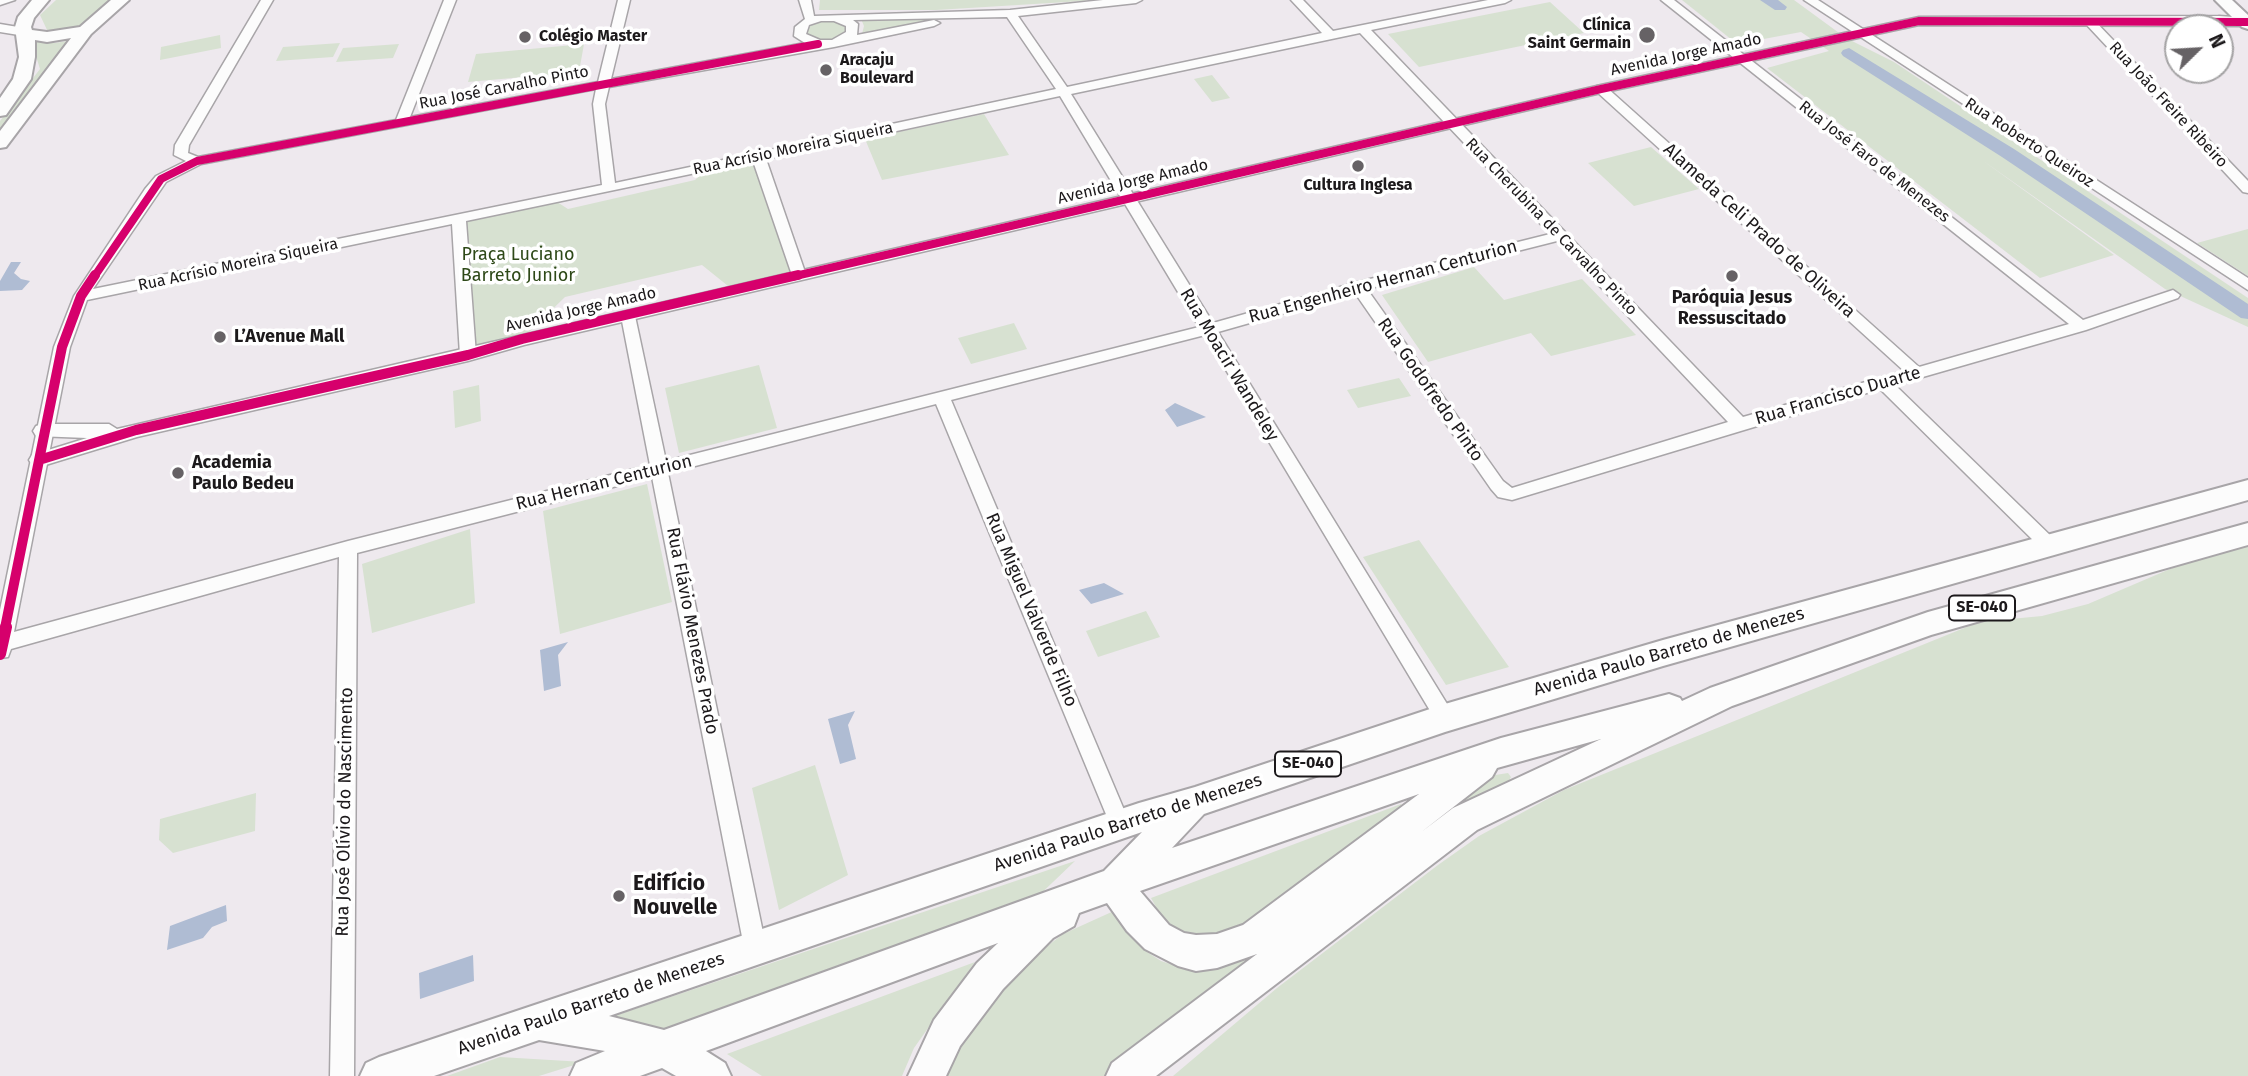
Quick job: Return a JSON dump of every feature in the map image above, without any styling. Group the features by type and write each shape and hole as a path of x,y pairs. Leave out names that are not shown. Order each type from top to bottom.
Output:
{"main road":[{"path":"0,111 22,79 27,57 23,27 26,17 41,0"},
{"path":"0,143 85,32 121,0"},
{"path":"2223,0 2248,23"},
{"path":"25,33 47,37 85,32"},
{"name":"Avenida Paulo Barreto de Menezes","path":"379,1076 1120,824 1195,802 1445,718 2048,544 2248,490"},
{"name":"SE-040","path":"1125,1076 1264,974 1373,887 1465,819 1721,696 1928,624 2248,534"},
{"name":"SE-040","path":"589,1076 1114,884 1501,752 1721,696"},
{"path":"1114,884 1139,919 1157,937 1178,949 1196,953 1237,945 1265,931 1501,752"},
{"path":"927,1076 947,1033 990,976 1016,948 1041,926 1114,884 1195,802"},
{"path":"538,1023 590,1029 666,1049 712,1076"}],"street":[{"path":"0,1 8,0"},
{"path":"197,161 181,155 182,145 267,0"},
{"path":"401,124 450,0"},
{"path":"609,188 599,104 624,0"},
{"path":"805,0 804,7 811,20"},
{"path":"818,44 800,36 801,27 811,20 835,17 981,15 1136,0"},
{"path":"1297,0 1330,35"},
{"name":"Rua Acrísio Moreira Siqueira","path":"81,296 1505,0"},
{"name":"Rua José Faro de Menezes","path":"1667,0 2081,326"},
{"name":"Rua Roberto Queiroz","path":"1810,0 2248,285"},
{"name":"Rua Moacir Wandeley","path":"1010,13 1063,91 1130,199 1206,330 1445,718"},
{"path":"842,41 981,15"},
{"path":"835,17 848,21 854,29 842,41"},
{"name":"Rua João Freire Ribeiro","path":"2088,20 2248,189"},
{"name":"Avenida Jorge Amado","path":"39,460 136,430 468,355 799,275 1601,89 1919,21 2219,20 2248,23"},
{"path":"0,28 25,33"},
{"name":"Rua Cherubina de Carvalho Pinto","path":"1362,29 1740,424"},
{"name":"Rua José Carvalho Pinto","path":"1,648 62,347 81,296 154,185 169,173 197,161 842,41"},
{"name":"Alameda Celi Prado de Oliveira","path":"1601,89 1916,373"},
{"path":"758,156 799,275"},
{"path":"459,219 468,355"},
{"name":"Rua Engenheiro Hernan Centurion","path":"1206,330 1358,287 1559,236"},
{"name":"Rua Godofredo Pinto","path":"1358,287 1504,492"},
{"name":"Rua Francisco Duarte","path":"1504,492 1519,494 1740,424 2081,326 2173,295"},
{"name":"Rua Flávio Menezes Prado","path":"628,316 755,947"},
{"name":"Rua Hernan Centurion","path":"1,648 348,548 1206,330"},
{"path":"1884,384 2048,544"},
{"name":"Rua Miguel Valverde Filho","path":"941,396 1120,824"},
{"name":"Avenida Jorge Amado","path":"43,431 136,430"},
{"name":"Rua José Olívio do Nascimento","path":"342,1076 348,548"}],"green space":[{"path":"56,0 114,0 86,26 58,33 48,32 40,15"},
{"path":"820,0 1100,0 936,10 819,10"},
{"path":"1682,0 1794,0 1846,38 1894,62 2248,298 2248,327 2165,289 1982,160 2114,255 2040,278 1767,68 1829,51 1801,32 1737,44"},
{"path":"1550,2 1584,33 1419,67 1388,34"},
{"path":"834,19 847,26 847,32 831,40 818,40 808,36 807,29 814,23"},
{"path":"861,19 932,20 862,34 864,26"},
{"path":"220,35 221,48 160,60 161,47"},
{"path":"31,40 55,43 73,40 0,137 0,121 40,69"},
{"path":"340,43 333,57 276,61 283,47"},
{"path":"399,44 393,58 336,62 343,48"},
{"path":"584,44 579,72 468,82 476,54"},
{"path":"1212,75 1230,98 1212,102 1194,79"},
{"path":"984,114 1009,155 882,180 865,139"},
{"path":"1651,147 1699,189 1634,206 1588,163"},
{"name":"Praça Luciano Barreto Junior","path":"758,156 799,275 733,290 702,265 565,297 522,339 468,355 459,219 554,200 568,209 695,180 708,167"},
{"path":"2248,229 2248,276 2197,243"},
{"path":"1474,267 1504,300 1582,279 1636,335 1551,356 1531,333 1428,362 1382,295"},
{"path":"1014,323 1027,349 971,364 958,338"},
{"path":"759,365 777,428 679,453 665,388"},
{"path":"1399,378 1411,396 1358,408 1347,390"},
{"path":"479,385 481,421 455,428 453,391"},
{"path":"647,484 672,602 560,634 543,511"},
{"path":"470,529 475,603 372,633 362,564"},
{"path":"1419,540 1509,667 1446,685 1363,557"},
{"path":"2248,546 2248,1076 1173,1076 1277,988 1438,865 1479,836 1564,790 1979,622 2042,616 2088,604 2177,566"},
{"path":"1146,611 1160,637 1098,657 1086,631"},
{"path":"815,765 848,875 779,910 752,788"},
{"path":"1508,773 1511,777 1508,783 1111,1076 938,1076 980,1006 1029,960 1063,934 1116,910 1144,950 1161,961 1183,968 1208,968 1489,776"},
{"path":"256,793 255,831 173,853 159,840 160,819"},
{"path":"1401,804 1407,813 1234,935 1195,941 1165,923 1151,898"},
{"path":"1075,861 1030,904 668,1030 614,1016"},
{"path":"975,962 914,1048 902,1076 762,1076 727,1054"},
{"path":"500,1057 584,1062 539,1076 447,1076"}],"water":[{"path":"11,262 21,262 14,273 21,279 30,281 22,290 0,291 0,281"},
{"path":"1175,403 1206,417 1177,427 1165,410"},
{"path":"1104,583 1124,594 1091,604 1079,590"},
{"path":"568,642 558,655 561,686 544,691 540,650"},
{"path":"855,711 848,725 856,759 840,764 828,719"},
{"path":"226,905 227,921 212,927 203,938 167,950 170,926"},
{"path":"473,955 474,981 420,999 419,973"}],"waterway":[{"path":"1767,0 1780,7"},
{"path":"1849,53 2008,153 2248,313"}],"cycle path":[{"path":"39,460 136,430 468,355 522,339 1601,89 1919,21 2248,22"},
{"path":"0,654 62,347 81,296 161,179 197,161 818,44"}],"place":[{"name":"Clínica Saint Germain","path":"1647,35"},
{"name":"Colégio Master","path":"525,37"},
{"name":"Aracaju Boulevard","path":"826,70"},
{"name":"Cultura Inglesa","path":"1358,166"},
{"name":"Paróquia Jesus Ressuscitado","path":"1732,276"},
{"name":"L’Avenue Mall","path":"220,337"},
{"name":"Academia Paulo Bedeu","path":"178,473"},
{"name":"Edifício Nouvelle","path":"619,896"}]}
